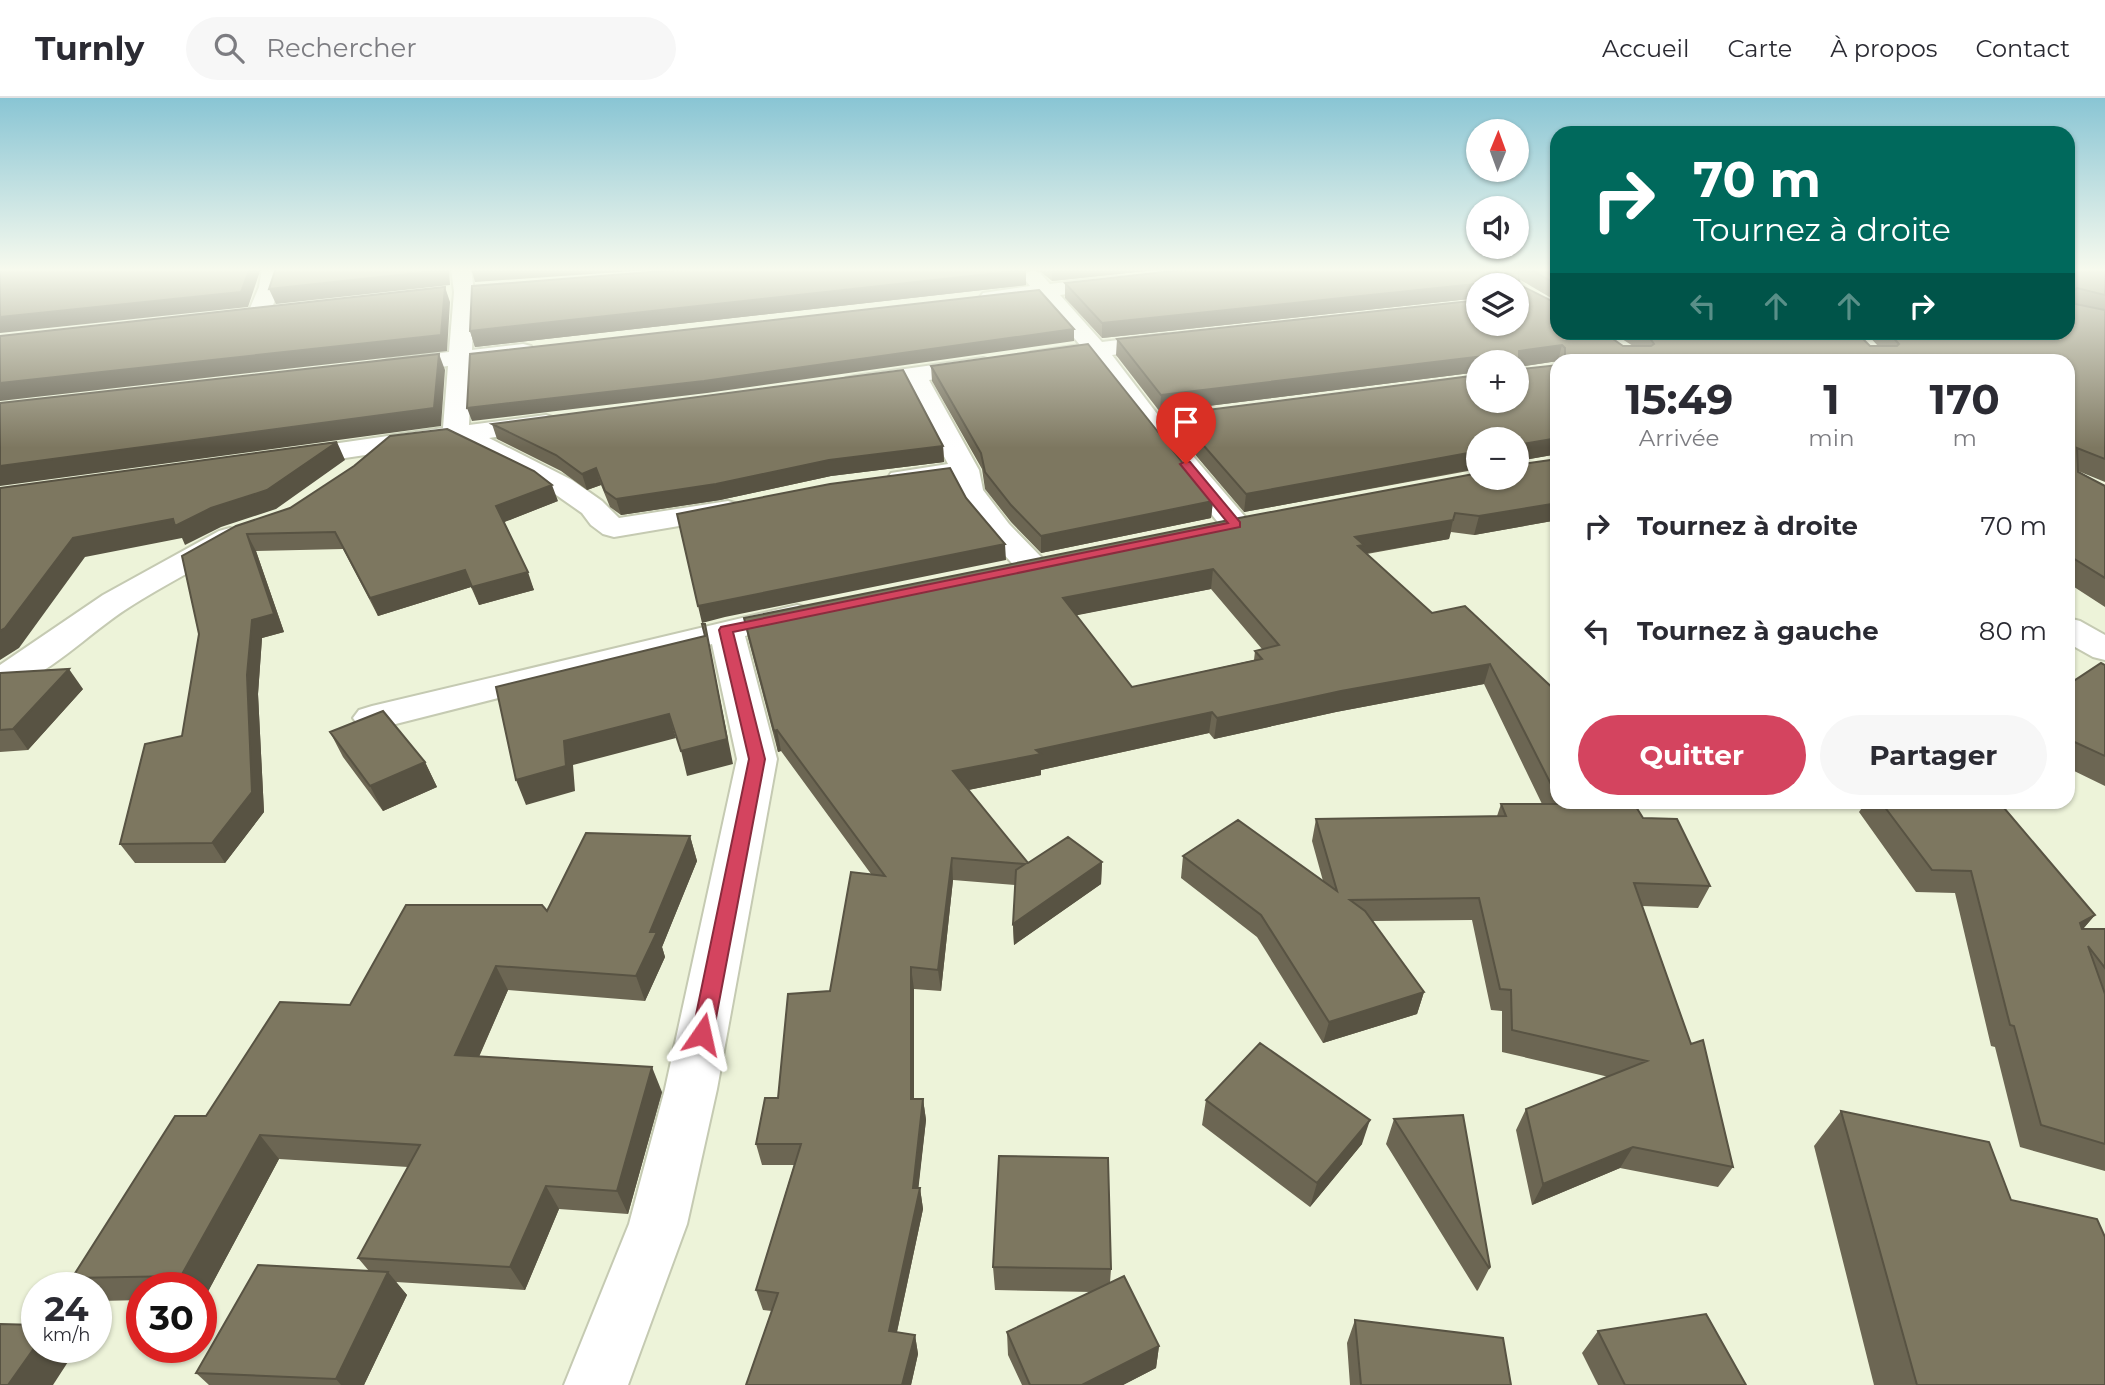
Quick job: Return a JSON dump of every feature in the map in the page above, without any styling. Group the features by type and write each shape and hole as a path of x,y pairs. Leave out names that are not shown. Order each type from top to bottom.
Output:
{"street":[{"path":"456,434 458,358 465,328"},
{"path":"1078,328 1152,424 1235,525"},
{"path":"831,386 1095,348 1191,338"},
{"path":"375,368 541,349"},
{"path":"914,375 965,470 969,491 998,530 1047,565 993,576"},
{"path":"264,461 575,419"},
{"path":"1152,424 1180,421"},
{"path":"456,434 489,447 562,486 592,507 601,519 614,528 672,520 753,503"},
{"path":"340,481 385,446"},
{"path":"871,483 965,470"},
{"path":"0,679 165,572 233,536 254,528"},
{"path":"372,718 726,630 833,608"},
{"path":"596,1385 658,1224 691,1089 757,759 726,630"},
{"path":"2075,632 2105,650"}],"building":[{"path":"72,328 442,328 441,335 0,383 0,336"},
{"path":"470,328 497,328 470,331"},
{"path":"701,328 1074,329 704,381 467,408 470,354"},
{"path":"1219,328 1466,328 1466,336 1529,336 1529,328 1550,328 1550,340 1614,340 1623,346 1651,346 1654,344 1651,340 1864,340 1870,346 1897,346 1899,344 1895,340 2075,340 2075,328 2105,328 2105,459 2077,448 2078,472 2105,486 2105,578 2075,559 2075,354 1565,354 1562,345 1526,350 1466,350 1466,358 1161,395 1117,339"},
{"path":"1088,344 1213,501 1041,536 1011,505 985,472 981,453 931,366"},
{"path":"439,354 434,408 0,466 0,403"},
{"path":"1550,366 1550,439 1529,443 1529,427 1466,427 1466,453 1246,494 1176,414 1466,377 1466,413 1529,413 1529,368"},
{"path":"903,370 943,446 829,460 716,484 616,499 605,491 596,468 582,474 556,455 492,424"},
{"path":"447,429 534,471 552,485 496,506 528,572 472,587 465,570 370,598 335,532 247,534 274,614 252,620 247,675 252,792 212,843 120,844 145,744 182,736 199,634 182,556 236,526 290,508 354,466 390,436"},
{"path":"337,442 267,490 211,508 175,526 173,519 73,538 0,631 0,488"},
{"path":"1550,460 1550,504 1479,516 1455,513 1453,520 1355,537 1364,545 1358,546 1432,613 1465,606 1550,686 1550,782 1490,664 1341,691 1217,718 1212,712 1036,750 1041,754 953,771 1028,863 1068,837 1102,862 1013,924 1016,870 1025,864 952,858 938,970 911,967 911,1099 923,1099 913,1188 920,1188 889,1331 915,1335 902,1385 746,1385 778,1293 756,1290 801,1144 756,1144 765,1098 778,1098 788,994 830,991 851,872 885,876 777,730 774,731 744,618 1239,518 1466,475 1466,490 1529,490 1529,463","holes":["1213,569 1279,645 1255,651 1262,659 1132,687 1063,598"]},
{"path":"950,468 966,498 1005,544 698,606 677,514 830,484"},
{"path":"702,624 705,624 727,739 681,751 669,714 564,741 566,766 516,780 496,687 705,636"},
{"path":"2101,663 2105,665 2105,756 2075,742 2075,680"},
{"path":"69,669 13,729 0,730 0,673"},
{"path":"383,711 425,762 370,786 330,732"},
{"path":"1501,804 1550,804 1550,809 1637,809 1643,818 1677,819 1710,886 1634,883 1691,1044 1703,1040 1733,1167 1633,1147 1543,1184 1526,1109 1647,1061 1512,1030 1511,990 1500,989 1479,898 1350,900 1365,911 1424,992 1329,1022 1261,915 1183,856 1238,820 1337,891 1316,819 1506,816"},
{"path":"1886,809 2005,809 2095,915 2080,923 2082,929 2105,929 2105,968 2088,946 2105,994 2105,1144 2041,1125 2014,1026 2010,1025 1971,871 1932,870"},
{"path":"586,833 690,836 650,932 657,932 636,976 496,966 455,1055 652,1067 617,1191 546,1186 510,1267 358,1258 420,1145 260,1135 183,1272 126,1272 126,1277 112,1277 112,1272 76,1272 175,1116 206,1116 280,1002 350,1005 406,905 542,905 547,911"},
{"path":"1260,1043 1370,1120 1317,1183 1206,1100"},
{"path":"1841,1111 1989,1142 2011,1200 2097,1219 2105,1237 2105,1385 1917,1385"},
{"path":"1463,1115 1490,1267 1489,1268 1394,1119"},
{"path":"999,1156 1108,1158 1111,1269 993,1267"},
{"path":"258,1265 388,1272 336,1379 196,1373 202,1363 217,1363 217,1336"},
{"path":"1124,1276 1159,1346 1082,1385 1030,1385 1007,1332"},
{"path":"1706,1314 1746,1385 1625,1385 1598,1331"},
{"path":"1355,1320 1503,1338 1511,1385 1361,1385"},
{"path":"0,1324 21,1325 21,1363 24,1363 8,1385 0,1385"}],"route":[{"path":"702,1034 757,759 726,630 1236,525 1186,464"}]}
